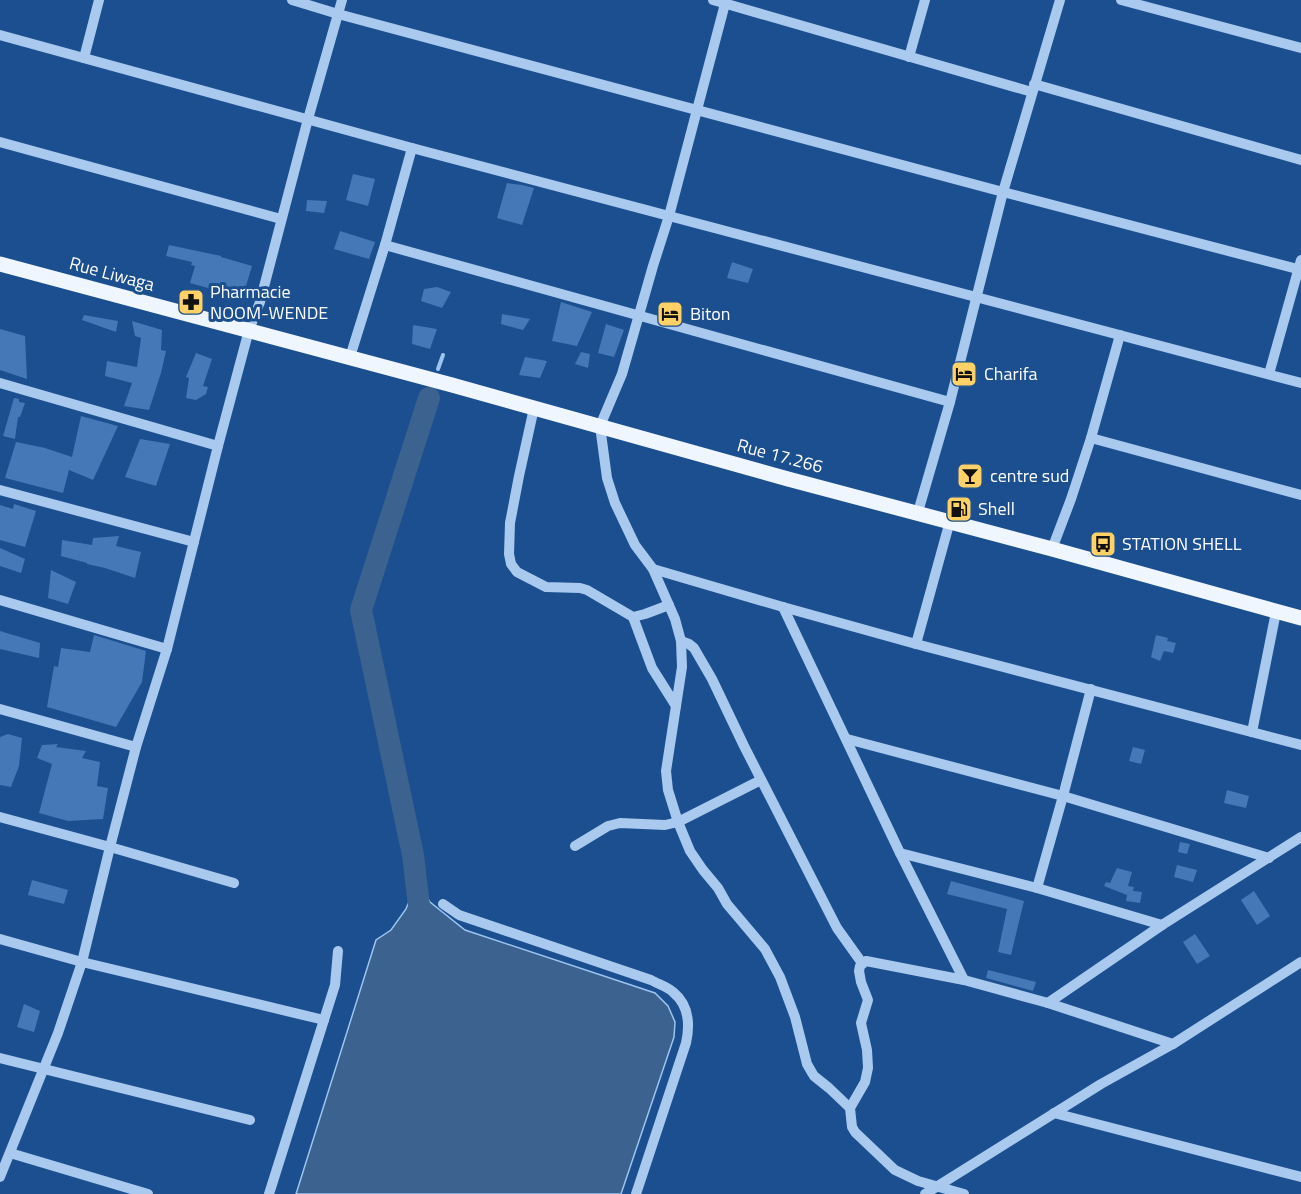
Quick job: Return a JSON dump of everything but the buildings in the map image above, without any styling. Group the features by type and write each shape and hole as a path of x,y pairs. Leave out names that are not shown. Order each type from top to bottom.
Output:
{"main road":[{"name":"Rue Liwaga","path":"0,264 249,330"},
{"name":"Rue 17.266","path":"249,330 1301,618"}],"street":[{"path":"84,58 99,0"},
{"path":"292,0 1003,192 1300,266 1269,374"},
{"path":"0,1177 58,1033 82,962 136,747 167,648 249,330 260,302 342,0"},
{"path":"713,0 909,57 1301,160"},
{"path":"909,57 926,0"},
{"path":"918,512 950,402 1003,192 1060,0"},
{"path":"1121,0 1301,48"},
{"path":"726,2 669,216 622,374 600,426 607,478 615,503 634,545 653,568 675,618 681,641 682,667 666,771 668,790 678,822 690,850 727,904 765,949 795,1017 807,1064 814,1076 850,1108"},
{"path":"0,35 412,148 1301,383"},
{"path":"0,142 281,219"},
{"path":"350,357 386,245 412,148"},
{"path":"386,245 950,402"},
{"path":"1052,549 1091,438 1120,334"},
{"path":"0,383 218,446"},
{"path":"534,408 510,523 511,564 518,572 539,584 587,590 633,616 645,614 669,604"},
{"path":"1091,438 1301,495"},
{"path":"0,490 194,542"},
{"path":"916,644 950,522"},
{"path":"653,568 916,644 1301,745"},
{"path":"0,600 167,648"},
{"path":"783,607 900,853 964,980"},
{"path":"1252,732 1276,612"},
{"path":"633,616 652,668 676,705"},
{"path":"681,641 694,648 712,679 837,928 862,963"},
{"path":"1037,888 1091,689"},
{"path":"0,709 136,747"},
{"path":"847,739 1063,796 1269,858"},
{"path":"575,846 608,826 620,823 665,825 678,822 761,780"},
{"path":"0,817 234,883"},
{"path":"1048,1003 1162,925 1301,837"},
{"path":"900,853 1037,888 1162,925"},
{"path":"443,904 459,915 651,981 672,991 684,1003 689,1030 686,1043 636,1194"},
{"path":"0,939 82,962 324,1020"},
{"path":"269,1194 335,985 338,951"},
{"path":"862,963 871,962 964,980 1048,1003 1173,1044"},
{"path":"925,1194 1101,1084 1173,1044 1301,962"},
{"path":"862,963 859,971 868,1000 861,1023 868,1068 865,1082 850,1108 852,1127 896,1170 918,1181 963,1194"},
{"path":"0,1058 250,1120"},
{"path":"1054,1113 1301,1177"},
{"path":"10,1153 148,1194"}],"water":[{"path":"425,893 430,902 465,930 655,993 668,1006 675,1022 674,1037 621,1194 296,1194 376,940 391,930 406,909 412,894"}],"waterway":[{"path":"438,369 443,355"},
{"path":"421,923 413,855 361,610 429,398"}],"place":[{"name":"Pharmacie NOOM-WENDE","path":"191,302"},
{"name":"Biton","path":"670,314"},
{"name":"Charifa","path":"964,374"},
{"name":"centre sud","path":"970,476"},
{"name":"Shell","path":"959,509"},
{"name":"STATION SHELL","path":"1103,544"}]}
